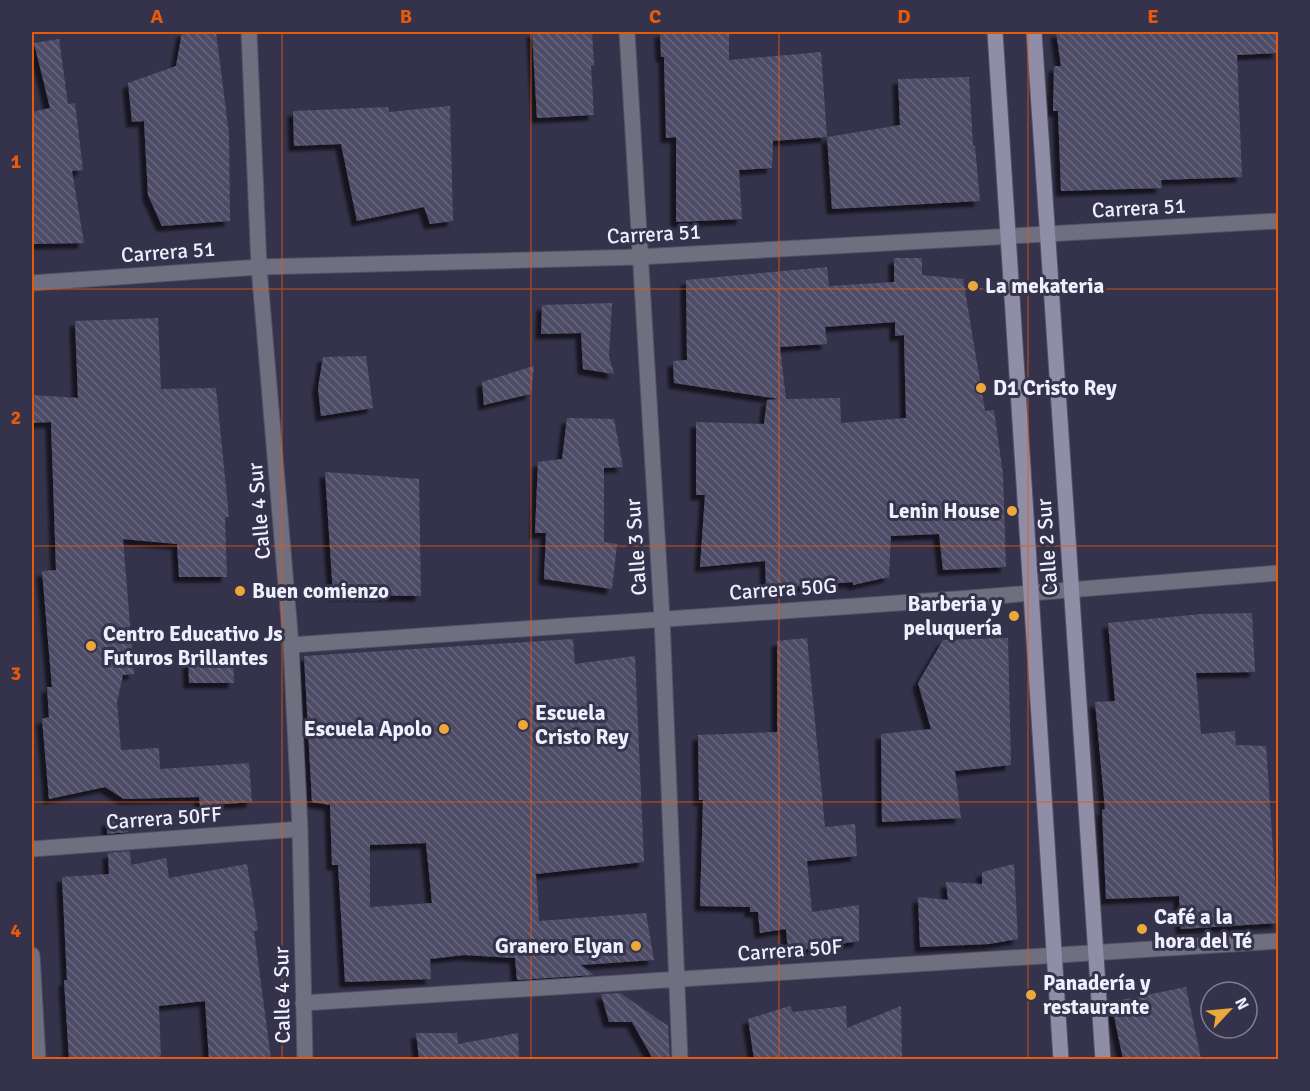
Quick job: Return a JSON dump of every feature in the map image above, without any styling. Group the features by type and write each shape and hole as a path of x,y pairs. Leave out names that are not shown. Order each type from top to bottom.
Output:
{"main road":[{"name":"Calle 2 Sur","path":"995,32 1061,1059"},
{"name":"Calle 2 Sur","path":"1034,32 1103,1059"}],"street":[{"name":"Calle 4 Sur","path":"249,32 259,267 291,645 300,829 305,1059"},
{"name":"Calle 3 Sur","path":"627,32 662,618 680,1059"},
{"name":"Carrera 51","path":"32,283 259,267 639,256 1278,221"},
{"name":"Carrera 50G","path":"291,645 970,598 1032,591 1278,573"},
{"name":"Carrera 50FF","path":"32,849 300,829"},
{"name":"Carrera 50F","path":"303,1003 1278,941"},
{"path":"32,955 38,1059"}],"building":[{"path":"182,32 216,32 229,134 230,221 162,226 148,195 144,121 132,122 128,83 176,66"},
{"path":"532,32 592,32 594,66 591,66 594,115 537,118"},
{"path":"660,32 729,32 729,60 821,52 827,137 773,141 772,168 739,170 742,219 676,222 676,137 666,138 664,57 661,57"},
{"path":"1056,32 1278,32 1278,53 1237,55 1242,177 1161,180 1162,188 1061,191 1058,111 1053,111 1054,66 1061,66"},
{"path":"59,39 68,104 75,103 83,170 72,171 84,243 32,244 32,112 50,108 34,43"},
{"path":"969,77 973,146 975,146 980,201 832,209 827,137 900,125 898,79"},
{"path":"450,106 453,221 430,224 424,207 357,221 341,144 294,146 293,111 388,107 389,112"},
{"path":"894,258 922,258 922,275 963,279 985,411 994,410 1003,474 1006,567 943,570 939,534 891,536 889,577 853,585 853,582 766,589 765,561 700,567 705,495 696,495 696,422 764,424 767,400 780,399 674,383 673,361 687,360 686,280 827,267 829,286 894,282","holes":["895,322 895,336 904,335 906,418 841,423 840,398 786,399 780,347 827,344 825,327"]},
{"path":"612,303 609,356 614,374 583,369 581,333 541,334 542,305"},
{"path":"158,318 161,389 216,388 229,517 225,517 227,577 179,577 177,544 123,539 134,674 123,675 117,702 121,750 159,748 160,769 249,763 252,802 200,806 199,797 124,799 105,787 49,799 42,719 49,717 47,687 52,687 42,571 56,570 51,422 32,423 32,395 78,398 75,321"},
{"path":"366,356 373,408 321,416 318,388 323,357"},
{"path":"534,366 531,394 484,405 482,382"},
{"path":"567,418 614,419 623,467 604,468 604,542 617,544 612,589 544,579 546,533 535,533 538,462 562,459"},
{"path":"325,472 419,479 421,596 333,595"},
{"path":"1252,613 1255,672 1196,673 1201,734 1235,731 1236,745 1266,746 1278,923 1181,929 1179,896 1106,899 1102,810 1105,809 1095,702 1115,701 1108,623 1201,614"},
{"path":"807,638 825,827 855,824 857,856 807,861 812,912 859,905 859,941 788,952 786,929 760,933 758,912 750,912 750,907 700,906 703,800 699,800 698,735 777,732 777,641"},
{"path":"1008,638 1011,765 955,771 961,818 882,822 881,734 931,729 918,683 943,640"},
{"path":"573,639 575,664 635,656 644,862 536,874 539,921 646,913 654,960 581,965 594,975 517,980 515,958 464,955 430,959 431,979 345,982 338,865 332,865 330,805 312,802 304,656","holes":["426,843 432,903 370,907 370,845"]},
{"path":"233,654 234,683 189,683 188,655"},
{"path":"127,819 128,832 107,834 107,820"},
{"path":"130,851 131,865 166,858 169,878 247,864 258,930 254,931 271,1059 209,1059 205,1001 159,1006 161,1059 69,1059 64,980 67,980 62,877 109,874 108,853"},
{"path":"1014,864 1018,939 989,944 920,947 918,897 948,900 946,882 982,884 982,872"},
{"path":"1186,987 1201,1059 1123,1059 1111,1002"},
{"path":"620,993 668,1026 670,1059 653,1059 632,1022 609,1022 601,994"},
{"path":"790,1006 793,1012 846,1006 847,1028 901,1006 902,1059 754,1059 748,1019"},
{"path":"416,1033 457,1033 458,1044 518,1033 519,1059 419,1059"}],"place":[{"name":"La mekateria","path":"973,286"},
{"name":"D1 Cristo Rey","path":"981,388"},
{"name":"Lenin House","path":"1012,511"},
{"name":"Buen comienzo","path":"240,591"},
{"name":"Barberia y peluquería","path":"1014,616"},
{"name":"Centro Educativo Js Futuros Brillantes","path":"91,646"},
{"name":"Escuela Cristo Rey","path":"523,725"},
{"name":"Escuela Apolo","path":"444,729"},
{"name":"Café a la hora del Té","path":"1142,929"},
{"name":"Granero Elyan","path":"636,946"},
{"name":"Panadería y restaurante","path":"1031,995"}]}
